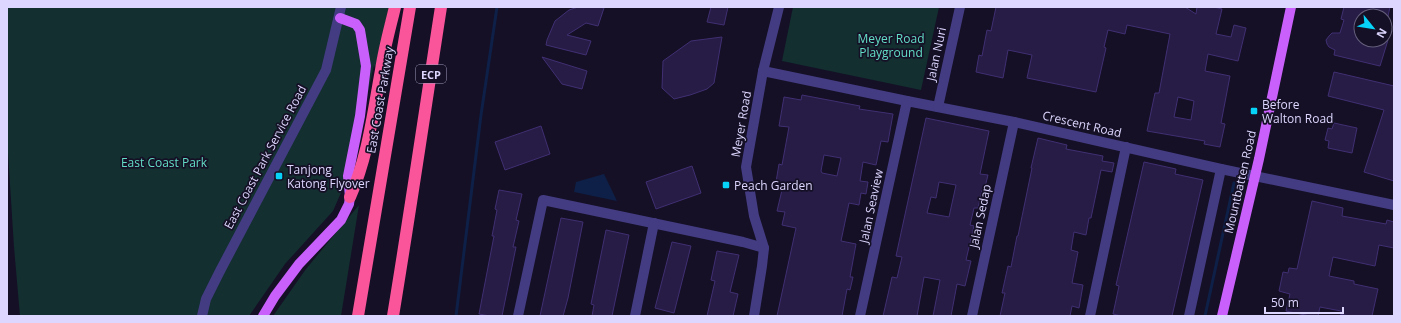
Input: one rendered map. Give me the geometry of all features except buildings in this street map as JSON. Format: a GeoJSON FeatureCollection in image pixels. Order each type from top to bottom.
{"type":"FeatureCollection","features":[{"type":"Feature","properties":{"kind":"highway"},"geometry":{"type":"LineString","coordinates":[[350,197],[359,178],[369,138],[381,68],[395,7]]}},
{"type":"Feature","properties":{"kind":"highway","name":"East Coast Parkway"},"geometry":{"type":"LineString","coordinates":[[358,316],[410,7]]}},
{"type":"Feature","properties":{"kind":"highway","name":"ECP"},"geometry":{"type":"LineString","coordinates":[[393,316],[442,7]]}},
{"type":"Feature","properties":{"kind":"main road","name":"Mountbatten Road"},"geometry":{"type":"LineString","coordinates":[[1222,316],[1255,176],[1290,7]]}},
{"type":"Feature","properties":{"kind":"main road"},"geometry":{"type":"LineString","coordinates":[[263,316],[275,296],[300,264],[340,220],[349,204],[350,197],[348,176],[360,116],[366,66],[360,30],[356,24],[340,18]]}},
{"type":"Feature","properties":{"kind":"street","name":"East Coast Park Service Road"},"geometry":{"type":"LineString","coordinates":[[202,316],[206,299],[220,271],[326,70],[342,7]]}},
{"type":"Feature","properties":{"kind":"street","name":"Meyer Road"},"geometry":{"type":"LineString","coordinates":[[754,316],[764,248],[754,216],[746,167],[764,72],[779,7]]}},
{"type":"Feature","properties":{"kind":"street","name":"Jalan Nuri"},"geometry":{"type":"LineString","coordinates":[[938,107],[960,7]]}},
{"type":"Feature","properties":{"kind":"street","name":"Crescent Road"},"geometry":{"type":"LineString","coordinates":[[764,72],[1014,122],[1221,169],[1394,205]]}},
{"type":"Feature","properties":{"kind":"street","name":"Jalan Seaview"},"geometry":{"type":"LineString","coordinates":[[860,316],[907,101]]}},
{"type":"Feature","properties":{"kind":"street","name":"Jalan Sedap"},"geometry":{"type":"LineString","coordinates":[[972,316],[1014,122]]}},
{"type":"Feature","properties":{"kind":"street"},"geometry":{"type":"LineString","coordinates":[[1090,316],[1126,147]]}},
{"type":"Feature","properties":{"kind":"street","name":"Mountbatten Road"},"geometry":{"type":"LineString","coordinates":[[1189,316],[1221,169]]}},
{"type":"Feature","properties":{"kind":"street"},"geometry":{"type":"LineString","coordinates":[[518,316],[543,200],[743,242],[764,248]]}},
{"type":"Feature","properties":{"kind":"street"},"geometry":{"type":"LineString","coordinates":[[635,316],[654,223]]}},
{"type":"Feature","properties":{"kind":"green space","name":"East Coast Park"},"geometry":{"type":"Polygon","coordinates":[[[7,7],[389,7],[375,68],[374,65],[351,170],[333,211],[285,264],[249,316],[20,316],[7,137],[7,7]]]}},
{"type":"Feature","properties":{"kind":"green space","name":"Meyer Road Playground"},"geometry":{"type":"Polygon","coordinates":[[[793,7],[939,7],[921,90],[782,61],[793,7]]]}},
{"type":"Feature","properties":{"kind":"green space"},"geometry":{"type":"Polygon","coordinates":[[[359,205],[341,316],[273,316],[306,269],[359,205]]]}},
{"type":"Feature","properties":{"kind":"water"},"geometry":{"type":"Polygon","coordinates":[[[604,174],[617,201],[574,192],[576,182],[604,174]]]}},
{"type":"Feature","properties":{"kind":"waterway"},"geometry":{"type":"LineString","coordinates":[[456,316],[481,115],[497,7]]}},
{"type":"Feature","properties":{"kind":"waterway"},"geometry":{"type":"LineString","coordinates":[[1205,316],[1234,183]]}},
{"type":"Feature","properties":{"kind":"place","name":"Before Walton Road"},"geometry":{"type":"Point","coordinates":[1254,111]}},
{"type":"Feature","properties":{"kind":"place","name":"Tanjong Katong Flyover"},"geometry":{"type":"Point","coordinates":[279,176]}},
{"type":"Feature","properties":{"kind":"place","name":"Peach Garden"},"geometry":{"type":"Point","coordinates":[726,185]}}]}
